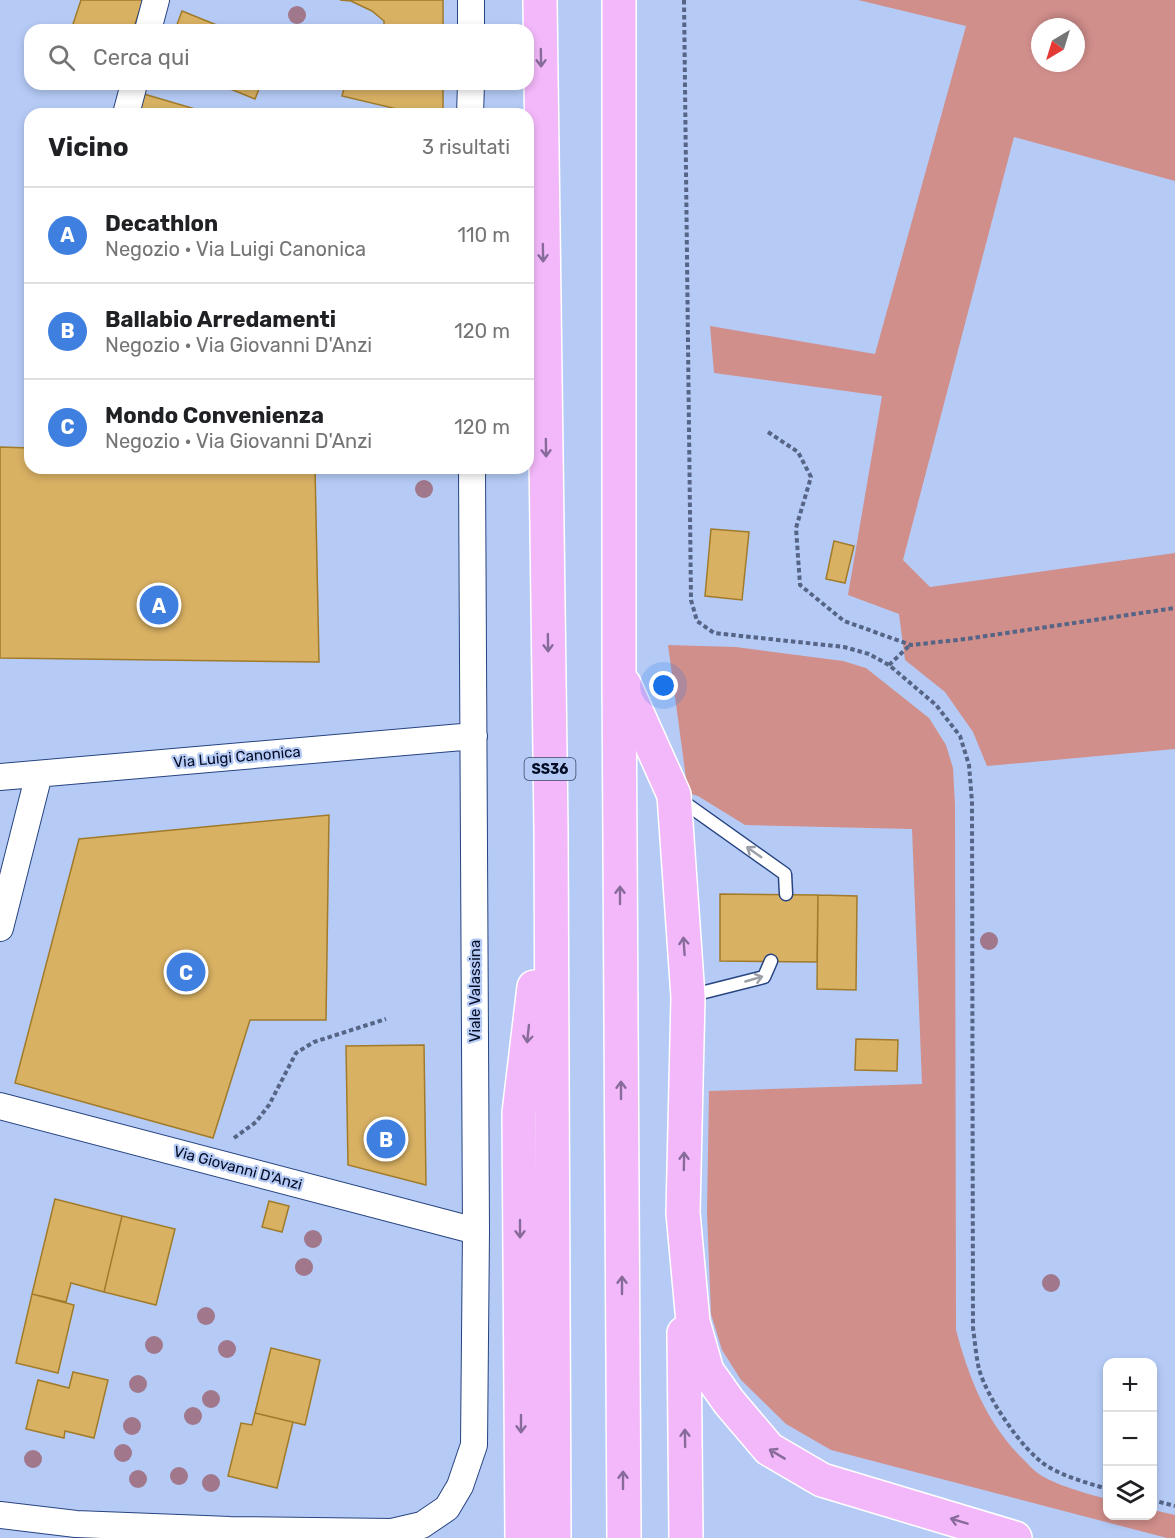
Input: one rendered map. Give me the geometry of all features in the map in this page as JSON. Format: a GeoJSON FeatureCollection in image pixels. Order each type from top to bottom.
{"type":"FeatureCollection","features":[{"type":"Feature","properties":{"kind":"highway","name":"SS36"},"geometry":{"type":"LineString","coordinates":[[540,0],[551,830],[554,1538]]}},
{"type":"Feature","properties":{"kind":"highway"},"geometry":{"type":"LineString","coordinates":[[619,0],[619,673],[624,1538]]}},
{"type":"Feature","properties":{"kind":"highway"},"geometry":{"type":"LineString","coordinates":[[619,673],[674,795],[688,997],[683,1213],[686,1538]]}},
{"type":"Feature","properties":{"kind":"highway"},"geometry":{"type":"LineString","coordinates":[[522,1538],[519,1113],[551,830]]}},
{"type":"Feature","properties":{"kind":"highway"},"geometry":{"type":"LineString","coordinates":[[683,1213],[693,1322],[707,1371],[729,1402],[769,1449],[822,1480],[1015,1538]]}},
{"type":"Feature","properties":{"kind":"street"},"geometry":{"type":"LineString","coordinates":[[150,24],[156,0]]}},
{"type":"Feature","properties":{"kind":"street"},"geometry":{"type":"LineString","coordinates":[[471,0],[471,24]]}},
{"type":"Feature","properties":{"kind":"street"},"geometry":{"type":"LineString","coordinates":[[128,108],[132,90]]}},
{"type":"Feature","properties":{"kind":"street"},"geometry":{"type":"LineString","coordinates":[[471,90],[471,108]]}},
{"type":"Feature","properties":{"kind":"street","name":"Viale Valassina"},"geometry":{"type":"LineString","coordinates":[[0,1515],[76,1524],[230,1530],[392,1532],[422,1525],[447,1508],[460,1486],[474,1445],[476,1231],[472,474]]}},
{"type":"Feature","properties":{"kind":"street","name":"Via Luigi Canonica"},"geometry":{"type":"LineString","coordinates":[[0,777],[474,736]]}},
{"type":"Feature","properties":{"kind":"street"},"geometry":{"type":"LineString","coordinates":[[0,928],[39,774]]}},
{"type":"Feature","properties":{"kind":"street","name":"Via Giovanni D'Anzi"},"geometry":{"type":"LineString","coordinates":[[0,1107],[476,1231]]}},
{"type":"Feature","properties":{"kind":"lane"},"geometry":{"type":"LineString","coordinates":[[674,795],[785,874],[786,894]]}},
{"type":"Feature","properties":{"kind":"lane"},"geometry":{"type":"LineString","coordinates":[[688,997],[764,977],[771,961]]}},
{"type":"Feature","properties":{"kind":"path"},"geometry":{"type":"LineString","coordinates":[[684,0],[691,600],[694,611],[697,621],[714,633],[844,647],[869,654],[889,665],[936,705],[960,736],[969,765],[972,802],[973,1328],[980,1370],[995,1405],[1020,1438],[1046,1465],[1083,1482],[1103,1488]]}},
{"type":"Feature","properties":{"kind":"path"},"geometry":{"type":"LineString","coordinates":[[768,432],[798,452],[810,477],[796,528],[800,585],[844,621],[910,645],[966,639],[1175,608]]}},
{"type":"Feature","properties":{"kind":"path"},"geometry":{"type":"LineString","coordinates":[[889,665],[910,645]]}},
{"type":"Feature","properties":{"kind":"path"},"geometry":{"type":"LineString","coordinates":[[206,1160],[216,1145],[239,1136],[256,1122],[269,1105],[296,1053],[314,1042],[386,1019]]}},
{"type":"Feature","properties":{"kind":"path"},"geometry":{"type":"LineString","coordinates":[[1157,1501],[1175,1506]]}},
{"type":"Feature","properties":{"kind":"shaded area"},"geometry":{"type":"Polygon","coordinates":[[[858,0],[1175,0],[1175,181],[1014,137],[903,560],[930,587],[1175,553],[1175,749],[987,766],[973,732],[945,692],[905,660],[899,614],[848,595],[882,396],[714,373],[710,326],[875,354],[966,26],[858,0]]]}},
{"type":"Feature","properties":{"kind":"shaded area"},"geometry":{"type":"Polygon","coordinates":[[[668,645],[736,647],[843,661],[866,668],[929,718],[946,745],[953,768],[955,805],[956,1330],[961,1348],[980,1398],[998,1430],[1035,1471],[1063,1485],[1103,1498],[1103,1520],[1157,1520],[1157,1511],[1175,1515],[1175,1538],[1167,1538],[831,1450],[786,1424],[741,1380],[722,1350],[711,1314],[707,1212],[709,1091],[922,1084],[912,829],[745,825],[698,796],[688,793],[668,645]]]}},
{"type":"Feature","properties":{"kind":"building"},"geometry":{"type":"Polygon","coordinates":[[[81,0],[143,0],[135,24],[73,24],[81,0]]]}},
{"type":"Feature","properties":{"kind":"building"},"geometry":{"type":"Polygon","coordinates":[[[340,0],[443,0],[443,24],[384,24],[384,21],[372,11],[351,1],[340,0]]]}},
{"type":"Feature","properties":{"kind":"building"},"geometry":{"type":"Polygon","coordinates":[[[182,11],[214,24],[177,24],[182,11]]]}},
{"type":"Feature","properties":{"kind":"building"},"geometry":{"type":"Polygon","coordinates":[[[233,90],[259,90],[255,99],[233,90]]]}},
{"type":"Feature","properties":{"kind":"building"},"geometry":{"type":"Polygon","coordinates":[[[344,90],[443,90],[443,108],[393,108],[342,96],[344,90]]]}},
{"type":"Feature","properties":{"kind":"building"},"geometry":{"type":"Polygon","coordinates":[[[144,94],[192,108],[140,108],[144,94]]]}},
{"type":"Feature","properties":{"kind":"building"},"geometry":{"type":"Polygon","coordinates":[[[0,447],[24,448],[24,474],[315,474],[319,662],[0,658],[0,447]]]}},
{"type":"Feature","properties":{"kind":"building"},"geometry":{"type":"Polygon","coordinates":[[[711,529],[749,532],[742,600],[705,596],[711,529]]]}},
{"type":"Feature","properties":{"kind":"building"},"geometry":{"type":"Polygon","coordinates":[[[834,541],[854,546],[845,583],[826,579],[834,541]]]}},
{"type":"Feature","properties":{"kind":"building"},"geometry":{"type":"Polygon","coordinates":[[[329,815],[326,1020],[250,1020],[213,1138],[15,1083],[79,839],[329,815]]]}},
{"type":"Feature","properties":{"kind":"building"},"geometry":{"type":"Polygon","coordinates":[[[720,894],[818,895],[817,962],[720,961],[720,894]]]}},
{"type":"Feature","properties":{"kind":"building"},"geometry":{"type":"Polygon","coordinates":[[[818,895],[857,896],[856,990],[817,989],[818,895]]]}},
{"type":"Feature","properties":{"kind":"building"},"geometry":{"type":"Polygon","coordinates":[[[856,1039],[898,1040],[897,1071],[855,1070],[856,1039]]]}},
{"type":"Feature","properties":{"kind":"building"},"geometry":{"type":"Polygon","coordinates":[[[424,1045],[426,1185],[348,1165],[346,1046],[424,1045]]]}},
{"type":"Feature","properties":{"kind":"building"},"geometry":{"type":"Polygon","coordinates":[[[55,1199],[122,1216],[104,1292],[71,1283],[66,1302],[32,1294],[55,1199]]]}},
{"type":"Feature","properties":{"kind":"building"},"geometry":{"type":"Polygon","coordinates":[[[269,1201],[289,1206],[282,1232],[262,1227],[269,1201]]]}},
{"type":"Feature","properties":{"kind":"building"},"geometry":{"type":"Polygon","coordinates":[[[122,1216],[175,1229],[156,1305],[104,1292],[122,1216]]]}},
{"type":"Feature","properties":{"kind":"building"},"geometry":{"type":"Polygon","coordinates":[[[32,1294],[74,1305],[58,1373],[16,1363],[32,1294]]]}},
{"type":"Feature","properties":{"kind":"building"},"geometry":{"type":"Polygon","coordinates":[[[271,1348],[320,1360],[305,1425],[255,1413],[271,1348]]]}},
{"type":"Feature","properties":{"kind":"building"},"geometry":{"type":"Polygon","coordinates":[[[73,1372],[108,1380],[94,1438],[65,1431],[64,1438],[26,1429],[38,1380],[69,1388],[73,1372]]]}},
{"type":"Feature","properties":{"kind":"building"},"geometry":{"type":"Polygon","coordinates":[[[255,1413],[293,1422],[277,1488],[228,1476],[241,1423],[252,1425],[255,1413]]]}},
{"type":"Feature","properties":{"kind":"place","name":"Decathlon"},"geometry":{"type":"Point","coordinates":[159,605]}},
{"type":"Feature","properties":{"kind":"place","name":"Mondo Convenienza"},"geometry":{"type":"Point","coordinates":[186,972]}},
{"type":"Feature","properties":{"kind":"place","name":"Ballabio Arredamenti"},"geometry":{"type":"Point","coordinates":[386,1139]}}]}
